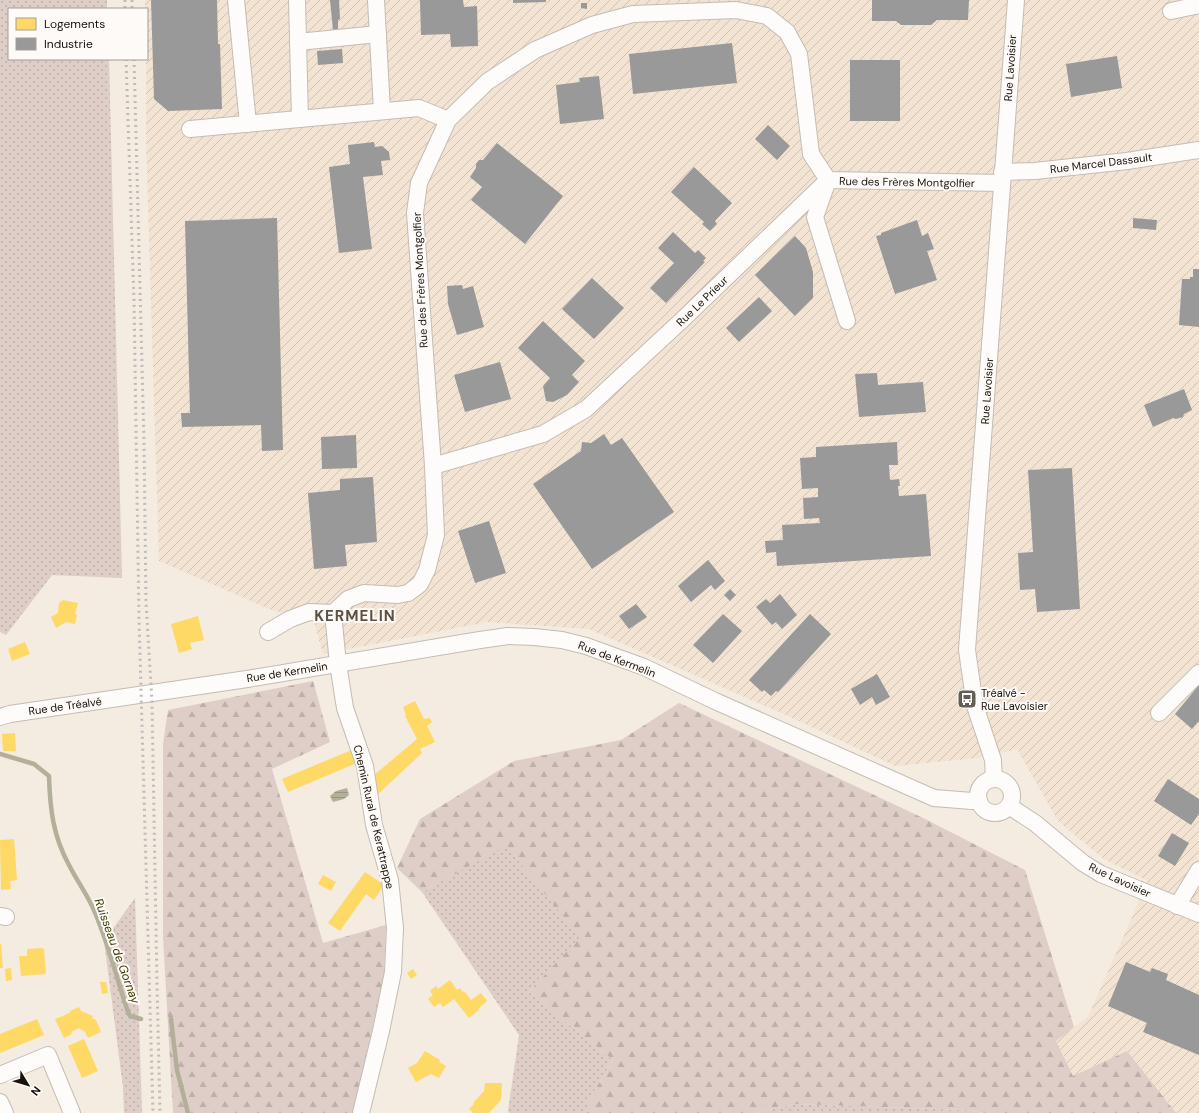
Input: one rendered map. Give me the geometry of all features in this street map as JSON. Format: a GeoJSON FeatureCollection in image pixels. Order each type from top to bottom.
{"type":"FeatureCollection","features":[{"type":"Feature","properties":{"kind":"street"},"geometry":{"type":"LineString","coordinates":[[236,0],[248,124]]}},
{"type":"Feature","properties":{"kind":"street"},"geometry":{"type":"LineString","coordinates":[[297,0],[300,119]]}},
{"type":"Feature","properties":{"kind":"street"},"geometry":{"type":"LineString","coordinates":[[376,0],[382,112]]}},
{"type":"Feature","properties":{"kind":"street","name":"Rue Lavoisier"},"geometry":{"type":"LineString","coordinates":[[994,779],[993,760],[975,706],[967,650],[1016,0]]}},
{"type":"Feature","properties":{"kind":"street"},"geometry":{"type":"LineString","coordinates":[[1171,11],[1199,4]]}},
{"type":"Feature","properties":{"kind":"street","name":"Rue des Frères Montgolfier"},"geometry":{"type":"LineString","coordinates":[[333,613],[348,599],[364,593],[398,595],[408,593],[420,584],[427,570],[436,535],[433,466],[415,213],[419,183],[448,120],[487,82],[534,50],[592,25],[633,14],[736,10],[767,16],[787,32],[799,54],[811,154],[828,180],[1002,177]]}},
{"type":"Feature","properties":{"kind":"street"},"geometry":{"type":"LineString","coordinates":[[298,42],[378,34]]}},
{"type":"Feature","properties":{"kind":"street"},"geometry":{"type":"LineString","coordinates":[[190,129],[419,108],[448,120]]}},
{"type":"Feature","properties":{"kind":"street","name":"Rue Marcel Dassault"},"geometry":{"type":"LineString","coordinates":[[1002,177],[1035,171],[1127,161],[1199,150]]}},
{"type":"Feature","properties":{"kind":"street"},"geometry":{"type":"LineString","coordinates":[[828,180],[815,217],[847,321]]}},
{"type":"Feature","properties":{"kind":"street","name":"Rue Le Prieur"},"geometry":{"type":"LineString","coordinates":[[433,466],[543,434],[586,409],[682,320],[828,180]]}},
{"type":"Feature","properties":{"kind":"street"},"geometry":{"type":"LineString","coordinates":[[268,632],[290,619],[309,612],[333,613]]}},
{"type":"Feature","properties":{"kind":"street","name":"Chemin Rural de Kerattrappe"},"geometry":{"type":"LineString","coordinates":[[333,613],[338,664],[345,708],[365,766],[374,825],[390,880],[395,928],[393,972],[381,1031],[361,1113]]}},
{"type":"Feature","properties":{"kind":"street","name":"Rue de Kermelin"},"geometry":{"type":"LineString","coordinates":[[129,696],[508,636],[562,640],[586,646],[644,667],[715,701],[934,798],[972,801],[979,800]]}},
{"type":"Feature","properties":{"kind":"street"},"geometry":{"type":"LineString","coordinates":[[1159,713],[1199,673]]}},
{"type":"Feature","properties":{"kind":"street","name":"Rue de Tréalvé"},"geometry":{"type":"LineString","coordinates":[[0,717],[10,714],[129,696]]}},
{"type":"Feature","properties":{"kind":"street"},"geometry":{"type":"LineString","coordinates":[[994,779],[1000,779],[1006,782],[1010,786],[1012,796],[1009,806],[999,812],[988,811],[983,807],[979,800],[980,790],[983,784],[988,780],[994,779]]}},
{"type":"Feature","properties":{"kind":"street","name":"Rue Lavoisier"},"geometry":{"type":"LineString","coordinates":[[1009,806],[1035,823],[1083,863],[1101,874],[1199,914]]}},
{"type":"Feature","properties":{"kind":"street"},"geometry":{"type":"LineString","coordinates":[[1177,906],[1199,870]]}},
{"type":"Feature","properties":{"kind":"street"},"geometry":{"type":"LineString","coordinates":[[0,1075],[48,1055],[72,1113]]}},
{"type":"Feature","properties":{"kind":"street"},"geometry":{"type":"LineString","coordinates":[[0,1102],[5,1113]]}},
{"type":"Feature","properties":{"kind":"shaded area"},"geometry":{"type":"Polygon","coordinates":[[[145,0],[1199,0],[1199,1113],[1176,1113],[1127,1051],[1073,1076],[1056,1040],[1088,1017],[1148,881],[1104,859],[1058,821],[1017,749],[978,758],[895,766],[786,715],[589,629],[487,622],[323,654],[314,622],[269,609],[159,561],[146,140],[146,60],[148,60],[148,8],[145,8],[145,0]]]}},
{"type":"Feature","properties":{"kind":"shaded area"},"geometry":{"type":"Polygon","coordinates":[[[347,788],[349,795],[344,799],[333,802],[330,796],[336,791],[347,788]]]}},
{"type":"Feature","properties":{"kind":"green space"},"geometry":{"type":"Polygon","coordinates":[[[0,0],[107,0],[107,8],[8,8],[8,60],[109,60],[122,578],[52,575],[6,635],[0,632],[0,0]]]}},
{"type":"Feature","properties":{"kind":"green space"},"geometry":{"type":"Polygon","coordinates":[[[313,681],[330,742],[272,769],[323,943],[386,925],[384,977],[353,1113],[173,1113],[163,937],[163,744],[168,710],[313,681]]]}},
{"type":"Feature","properties":{"kind":"green space"},"geometry":{"type":"Polygon","coordinates":[[[679,703],[923,818],[1025,870],[1074,1027],[1056,1041],[1073,1076],[1127,1051],[1176,1113],[985,1113],[965,1110],[795,1104],[756,1113],[587,1113],[591,1096],[613,1060],[529,992],[580,937],[506,846],[422,892],[397,868],[420,819],[514,761],[621,740],[679,703]]]}},
{"type":"Feature","properties":{"kind":"green space"},"geometry":{"type":"Polygon","coordinates":[[[506,845],[581,937],[529,992],[613,1060],[591,1096],[587,1113],[509,1113],[508,1111],[519,1035],[422,892],[506,845]]]}},
{"type":"Feature","properties":{"kind":"green space"},"geometry":{"type":"Polygon","coordinates":[[[135,898],[142,1113],[124,1113],[123,1087],[104,941],[135,898]]]}},
{"type":"Feature","properties":{"kind":"green space"},"geometry":{"type":"Polygon","coordinates":[[[795,1104],[965,1110],[985,1113],[756,1113],[795,1104]]]}},
{"type":"Feature","properties":{"kind":"building: Logements"},"geometry":{"type":"Polygon","coordinates":[[[63,600],[78,603],[75,614],[77,615],[75,624],[66,622],[56,628],[51,617],[58,613],[59,603],[63,600]]]}},
{"type":"Feature","properties":{"kind":"building: Logements"},"geometry":{"type":"Polygon","coordinates":[[[198,616],[204,640],[190,643],[192,649],[179,653],[171,624],[198,616]]]}},
{"type":"Feature","properties":{"kind":"building: Logements"},"geometry":{"type":"Polygon","coordinates":[[[25,642],[30,654],[12,661],[8,649],[25,642]]]}},
{"type":"Feature","properties":{"kind":"building: Logements"},"geometry":{"type":"Polygon","coordinates":[[[415,701],[424,719],[430,718],[432,722],[427,726],[435,742],[420,749],[422,753],[377,795],[373,776],[417,739],[405,716],[403,707],[415,701]]]}},
{"type":"Feature","properties":{"kind":"building: Logements"},"geometry":{"type":"Polygon","coordinates":[[[15,733],[16,751],[3,751],[2,734],[15,733]]]}},
{"type":"Feature","properties":{"kind":"building: Logements"},"geometry":{"type":"Polygon","coordinates":[[[354,749],[359,762],[288,792],[282,779],[354,749]]]}},
{"type":"Feature","properties":{"kind":"building: Logements"},"geometry":{"type":"Polygon","coordinates":[[[14,839],[17,880],[10,881],[11,889],[1,890],[0,840],[14,839]]]}},
{"type":"Feature","properties":{"kind":"building: Logements"},"geometry":{"type":"Polygon","coordinates":[[[365,872],[384,885],[374,900],[366,894],[340,931],[328,923],[365,872]]]}},
{"type":"Feature","properties":{"kind":"building: Logements"},"geometry":{"type":"Polygon","coordinates":[[[323,875],[336,882],[331,891],[318,884],[323,875]]]}},
{"type":"Feature","properties":{"kind":"building: Logements"},"geometry":{"type":"Polygon","coordinates":[[[1,944],[3,968],[0,968],[1,944]]]}},
{"type":"Feature","properties":{"kind":"building: Logements"},"geometry":{"type":"Polygon","coordinates":[[[28,949],[44,949],[46,974],[21,976],[19,956],[27,956],[28,949]]]}},
{"type":"Feature","properties":{"kind":"building: Logements"},"geometry":{"type":"Polygon","coordinates":[[[11,968],[12,980],[6,981],[5,969],[11,968]]]}},
{"type":"Feature","properties":{"kind":"building: Logements"},"geometry":{"type":"Polygon","coordinates":[[[413,969],[417,975],[411,979],[407,973],[413,969]]]}},
{"type":"Feature","properties":{"kind":"building: Logements"},"geometry":{"type":"Polygon","coordinates":[[[450,980],[457,990],[460,988],[471,1000],[481,993],[487,1001],[469,1018],[454,999],[443,1007],[440,1003],[434,1007],[428,999],[433,995],[430,991],[436,986],[438,989],[450,980]]]}},
{"type":"Feature","properties":{"kind":"building: Logements"},"geometry":{"type":"Polygon","coordinates":[[[100,982],[106,982],[108,993],[102,994],[100,982]]]}},
{"type":"Feature","properties":{"kind":"building: Logements"},"geometry":{"type":"Polygon","coordinates":[[[79,1007],[81,1011],[93,1016],[92,1018],[96,1020],[101,1032],[88,1038],[85,1032],[79,1028],[64,1038],[55,1019],[79,1007]]]}},
{"type":"Feature","properties":{"kind":"building: Logements"},"geometry":{"type":"Polygon","coordinates":[[[37,1019],[44,1035],[0,1053],[0,1034],[37,1019]]]}},
{"type":"Feature","properties":{"kind":"building: Logements"},"geometry":{"type":"Polygon","coordinates":[[[84,1039],[98,1071],[82,1078],[68,1046],[84,1039]]]}},
{"type":"Feature","properties":{"kind":"building: Logements"},"geometry":{"type":"Polygon","coordinates":[[[425,1051],[440,1060],[439,1062],[446,1066],[439,1078],[431,1074],[416,1082],[408,1068],[417,1063],[425,1051]]]}},
{"type":"Feature","properties":{"kind":"building: Logements"},"geometry":{"type":"Polygon","coordinates":[[[485,1083],[502,1083],[501,1100],[489,1113],[473,1113],[469,1109],[484,1091],[485,1083]]]}},
{"type":"Feature","properties":{"kind":"building: Industrie"},"geometry":{"type":"Polygon","coordinates":[[[151,0],[217,0],[222,109],[168,111],[154,99],[151,0]]]}},
{"type":"Feature","properties":{"kind":"building: Industrie"},"geometry":{"type":"Polygon","coordinates":[[[330,0],[339,0],[340,19],[338,20],[338,29],[333,30],[330,0]]]}},
{"type":"Feature","properties":{"kind":"building: Industrie"},"geometry":{"type":"Polygon","coordinates":[[[420,0],[463,0],[464,7],[477,6],[478,46],[451,47],[450,34],[421,35],[420,0]]]}},
{"type":"Feature","properties":{"kind":"building: Industrie"},"geometry":{"type":"Polygon","coordinates":[[[513,0],[546,0],[546,2],[513,3],[513,0]]]}},
{"type":"Feature","properties":{"kind":"building: Industrie"},"geometry":{"type":"Polygon","coordinates":[[[872,0],[969,0],[968,20],[937,20],[931,25],[901,25],[896,21],[872,21],[872,0]]]}},
{"type":"Feature","properties":{"kind":"building: Industrie"},"geometry":{"type":"Polygon","coordinates":[[[581,3],[587,3],[587,9],[581,8],[581,3]]]}},
{"type":"Feature","properties":{"kind":"building: Industrie"},"geometry":{"type":"Polygon","coordinates":[[[732,43],[737,83],[633,94],[629,54],[732,43]]]}},
{"type":"Feature","properties":{"kind":"building: Industrie"},"geometry":{"type":"Polygon","coordinates":[[[342,49],[343,63],[318,65],[317,51],[342,49]]]}},
{"type":"Feature","properties":{"kind":"building: Industrie"},"geometry":{"type":"Polygon","coordinates":[[[1117,56],[1122,88],[1071,97],[1066,64],[1117,56]]]}},
{"type":"Feature","properties":{"kind":"building: Industrie"},"geometry":{"type":"Polygon","coordinates":[[[850,60],[900,60],[900,121],[850,121],[850,60]]]}},
{"type":"Feature","properties":{"kind":"building: Industrie"},"geometry":{"type":"Polygon","coordinates":[[[599,76],[604,119],[560,124],[556,85],[580,82],[579,78],[599,76]]]}},
{"type":"Feature","properties":{"kind":"building: Industrie"},"geometry":{"type":"Polygon","coordinates":[[[768,125],[790,146],[777,160],[755,139],[768,125]]]}},
{"type":"Feature","properties":{"kind":"building: Industrie"},"geometry":{"type":"Polygon","coordinates":[[[374,142],[375,147],[382,146],[389,152],[390,160],[381,161],[383,175],[363,177],[372,249],[339,253],[329,167],[350,164],[348,145],[374,142]]]}},
{"type":"Feature","properties":{"kind":"building: Industrie"},"geometry":{"type":"Polygon","coordinates":[[[497,143],[563,196],[525,244],[471,200],[482,187],[470,177],[479,160],[483,160],[497,143]]]}},
{"type":"Feature","properties":{"kind":"building: Industrie"},"geometry":{"type":"Polygon","coordinates":[[[694,167],[732,203],[715,221],[717,224],[710,231],[702,224],[704,222],[671,192],[694,167]]]}},
{"type":"Feature","properties":{"kind":"building: Industrie"},"geometry":{"type":"Polygon","coordinates":[[[277,218],[283,450],[262,451],[261,425],[182,427],[181,413],[190,413],[185,221],[277,218]]]}},
{"type":"Feature","properties":{"kind":"building: Industrie"},"geometry":{"type":"Polygon","coordinates":[[[1133,218],[1157,220],[1156,230],[1133,228],[1133,218]]]}},
{"type":"Feature","properties":{"kind":"building: Industrie"},"geometry":{"type":"Polygon","coordinates":[[[917,220],[922,236],[928,233],[934,249],[927,251],[937,280],[895,294],[876,236],[917,220]]]}},
{"type":"Feature","properties":{"kind":"building: Industrie"},"geometry":{"type":"Polygon","coordinates":[[[673,232],[695,253],[698,250],[706,258],[703,261],[705,262],[666,303],[650,288],[674,263],[658,248],[673,232]]]}},
{"type":"Feature","properties":{"kind":"building: Industrie"},"geometry":{"type":"Polygon","coordinates":[[[795,236],[806,248],[813,272],[813,298],[795,316],[755,275],[795,236]]]}},
{"type":"Feature","properties":{"kind":"building: Industrie"},"geometry":{"type":"Polygon","coordinates":[[[1193,269],[1199,269],[1199,327],[1179,325],[1182,279],[1190,279],[1190,277],[1193,277],[1193,269]]]}},
{"type":"Feature","properties":{"kind":"building: Industrie"},"geometry":{"type":"Polygon","coordinates":[[[592,278],[624,308],[594,339],[562,309],[592,278]]]}},
{"type":"Feature","properties":{"kind":"building: Industrie"},"geometry":{"type":"Polygon","coordinates":[[[462,285],[463,289],[473,286],[484,327],[457,335],[448,304],[447,286],[462,285]]]}},
{"type":"Feature","properties":{"kind":"building: Industrie"},"geometry":{"type":"Polygon","coordinates":[[[759,297],[772,311],[739,342],[726,328],[759,297]]]}},
{"type":"Feature","properties":{"kind":"building: Industrie"},"geometry":{"type":"Polygon","coordinates":[[[543,321],[585,361],[572,375],[579,382],[567,395],[553,402],[546,401],[543,386],[550,378],[518,348],[543,321]]]}},
{"type":"Feature","properties":{"kind":"building: Industrie"},"geometry":{"type":"Polygon","coordinates":[[[500,362],[511,399],[465,412],[454,375],[500,362]]]}},
{"type":"Feature","properties":{"kind":"building: Industrie"},"geometry":{"type":"Polygon","coordinates":[[[877,373],[878,385],[923,382],[926,412],[859,417],[855,374],[877,373]]]}},
{"type":"Feature","properties":{"kind":"building: Industrie"},"geometry":{"type":"Polygon","coordinates":[[[1184,389],[1192,410],[1184,414],[1183,417],[1176,419],[1173,418],[1153,427],[1144,405],[1184,389]]]}},
{"type":"Feature","properties":{"kind":"building: Industrie"},"geometry":{"type":"Polygon","coordinates":[[[604,434],[611,445],[622,438],[674,512],[592,569],[533,484],[581,451],[582,442],[591,443],[604,434]]]}},
{"type":"Feature","properties":{"kind":"building: Industrie"},"geometry":{"type":"Polygon","coordinates":[[[356,435],[357,468],[322,469],[321,437],[356,435]]]}},
{"type":"Feature","properties":{"kind":"building: Industrie"},"geometry":{"type":"Polygon","coordinates":[[[897,442],[898,465],[889,465],[890,480],[899,479],[899,496],[926,494],[931,556],[777,566],[776,552],[766,553],[765,541],[783,540],[782,525],[820,523],[819,518],[804,519],[803,498],[818,497],[818,488],[802,489],[800,458],[816,457],[816,447],[897,442]]]}},
{"type":"Feature","properties":{"kind":"building: Industrie"},"geometry":{"type":"Polygon","coordinates":[[[1072,468],[1080,609],[1037,612],[1035,589],[1020,590],[1018,553],[1033,552],[1028,470],[1072,468]]]}},
{"type":"Feature","properties":{"kind":"building: Industrie"},"geometry":{"type":"Polygon","coordinates":[[[373,477],[377,542],[345,545],[347,566],[314,569],[308,493],[340,490],[340,479],[373,477]]]}},
{"type":"Feature","properties":{"kind":"building: Industrie"},"geometry":{"type":"Polygon","coordinates":[[[489,521],[506,573],[475,583],[458,531],[489,521]]]}},
{"type":"Feature","properties":{"kind":"building: Industrie"},"geometry":{"type":"Polygon","coordinates":[[[708,560],[725,581],[715,590],[711,585],[691,602],[678,586],[708,560]]]}},
{"type":"Feature","properties":{"kind":"building: Industrie"},"geometry":{"type":"Polygon","coordinates":[[[730,589],[736,595],[730,601],[724,595],[730,589]]]}},
{"type":"Feature","properties":{"kind":"building: Industrie"},"geometry":{"type":"Polygon","coordinates":[[[780,594],[797,615],[782,629],[776,622],[772,625],[756,607],[766,599],[770,603],[780,594]]]}},
{"type":"Feature","properties":{"kind":"building: Industrie"},"geometry":{"type":"Polygon","coordinates":[[[636,604],[647,617],[629,629],[619,616],[636,604]]]}},
{"type":"Feature","properties":{"kind":"building: Industrie"},"geometry":{"type":"Polygon","coordinates":[[[723,614],[742,631],[713,663],[693,645],[723,614]]]}},
{"type":"Feature","properties":{"kind":"building: Industrie"},"geometry":{"type":"Polygon","coordinates":[[[810,614],[831,634],[778,692],[776,691],[771,696],[764,690],[762,692],[749,680],[810,614]]]}},
{"type":"Feature","properties":{"kind":"building: Industrie"},"geometry":{"type":"Polygon","coordinates":[[[877,674],[890,697],[876,705],[872,697],[860,705],[851,689],[877,674]]]}},
{"type":"Feature","properties":{"kind":"building: Industrie"},"geometry":{"type":"Polygon","coordinates":[[[1199,685],[1199,721],[1192,729],[1175,714],[1199,685]]]}},
{"type":"Feature","properties":{"kind":"building: Industrie"},"geometry":{"type":"Polygon","coordinates":[[[1168,779],[1199,799],[1199,814],[1191,825],[1154,801],[1168,779]]]}},
{"type":"Feature","properties":{"kind":"building: Industrie"},"geometry":{"type":"Polygon","coordinates":[[[1172,833],[1189,843],[1175,866],[1158,856],[1172,833]]]}},
{"type":"Feature","properties":{"kind":"building: Industrie"},"geometry":{"type":"Polygon","coordinates":[[[1126,962],[1150,972],[1152,968],[1168,974],[1166,980],[1199,995],[1199,1055],[1143,1032],[1147,1023],[1108,1006],[1126,962]]]}},
{"type":"Feature","properties":{"kind":"waterway","name":"Ruisseau de Gornay"},"geometry":{"type":"LineString","coordinates":[[0,754],[34,764],[49,776],[53,822],[59,844],[90,902],[98,921],[108,946],[128,1012],[130,1016],[141,1019]]}},
{"type":"Feature","properties":{"kind":"waterway","name":"Ruisseau de Gornay"},"geometry":{"type":"LineString","coordinates":[[171,1019],[177,1070],[188,1113]]}},
{"type":"Feature","properties":{"kind":"railway"},"geometry":{"type":"LineString","coordinates":[[125,0],[125,8]]}},
{"type":"Feature","properties":{"kind":"railway"},"geometry":{"type":"LineString","coordinates":[[132,0],[132,8]]}},
{"type":"Feature","properties":{"kind":"railway"},"geometry":{"type":"LineString","coordinates":[[126,60],[134,301],[139,619],[153,1113]]}},
{"type":"Feature","properties":{"kind":"railway"},"geometry":{"type":"LineString","coordinates":[[134,60],[144,442],[146,602],[152,702],[160,1113]]}},
{"type":"Feature","properties":{"kind":"place","name":"Tréalvé - Rue Lavoisier"},"geometry":{"type":"Point","coordinates":[967,699]}},
{"type":"Feature","properties":{"kind":"district","name":"KERMELIN"},"geometry":{"type":"Point","coordinates":[355,616]}}]}
